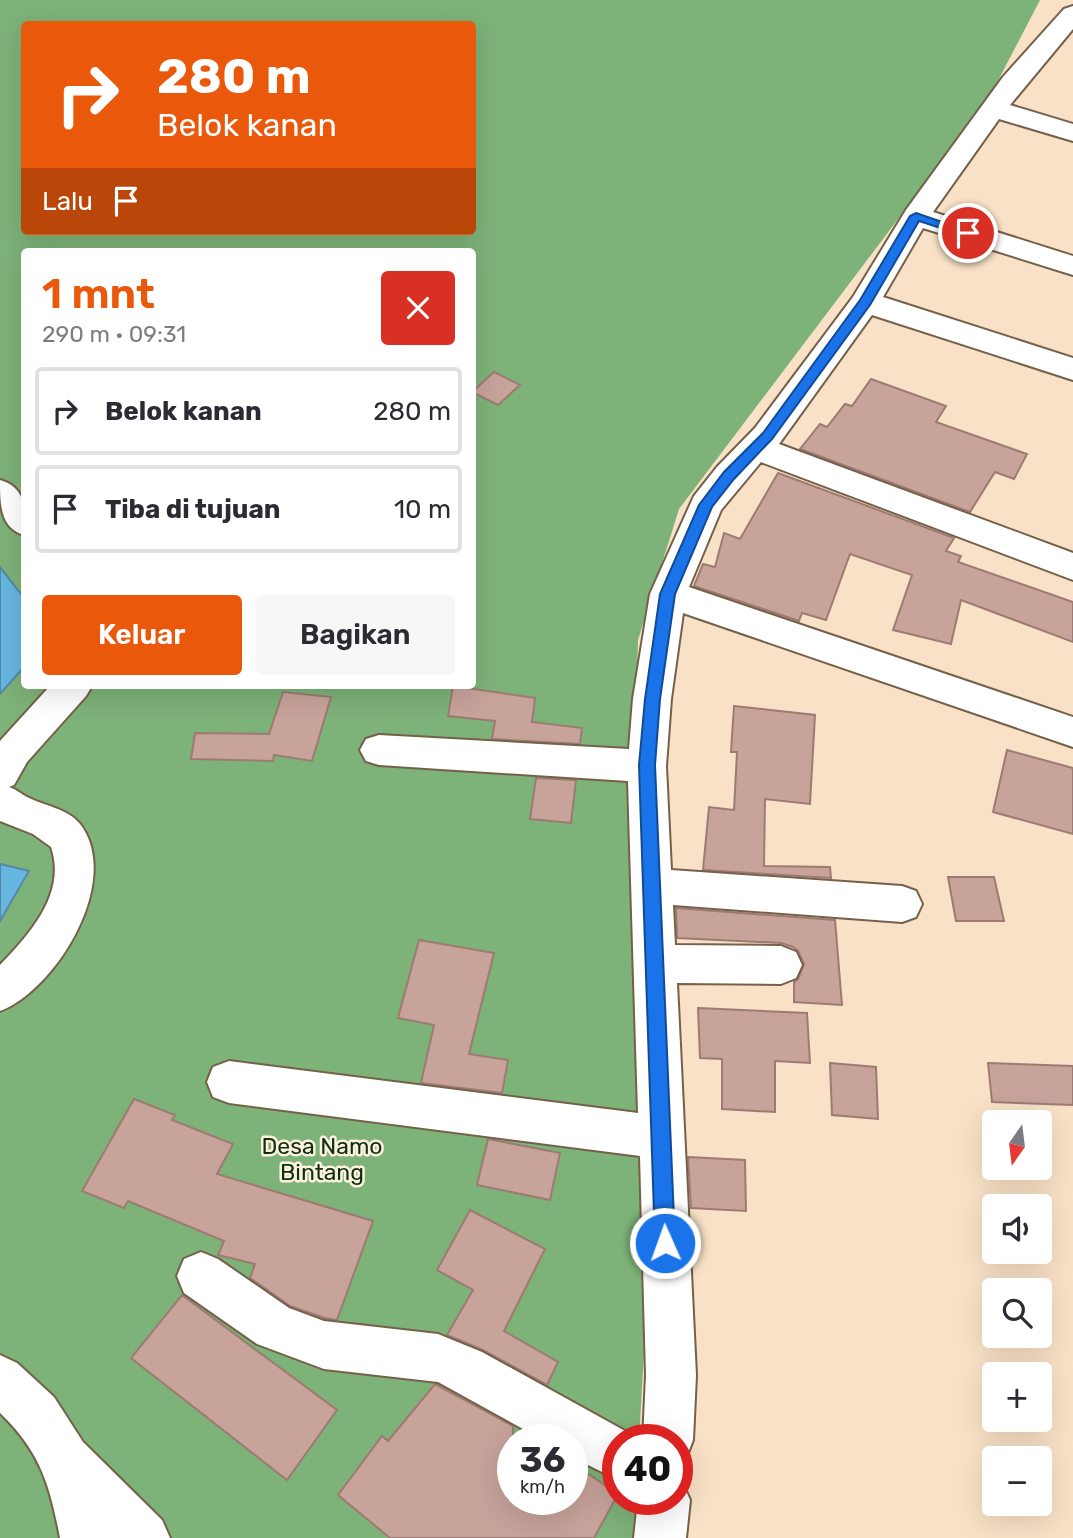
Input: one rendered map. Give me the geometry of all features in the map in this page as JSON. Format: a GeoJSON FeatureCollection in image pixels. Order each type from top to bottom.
{"type":"FeatureCollection","features":[{"type":"Feature","properties":{"kind":"street"},"geometry":{"type":"LineString","coordinates":[[669,1424],[671,1375],[647,765],[652,699],[668,594],[706,505],[729,475],[757,448],[865,302],[916,216],[1012,83],[1073,14]]}},
{"type":"Feature","properties":{"kind":"street"},"geometry":{"type":"LineString","coordinates":[[994,109],[1073,132]]}},
{"type":"Feature","properties":{"kind":"street"},"geometry":{"type":"LineString","coordinates":[[916,216],[1073,266]]}},
{"type":"Feature","properties":{"kind":"street"},"geometry":{"type":"LineString","coordinates":[[865,302],[1073,369]]}},
{"type":"Feature","properties":{"kind":"street"},"geometry":{"type":"LineString","coordinates":[[757,448],[1073,567]]}},
{"type":"Feature","properties":{"kind":"street"},"geometry":{"type":"LineString","coordinates":[[0,492],[21,519]]}},
{"type":"Feature","properties":{"kind":"street"},"geometry":{"type":"LineString","coordinates":[[668,594],[1073,732]]}},
{"type":"Feature","properties":{"kind":"street"},"geometry":{"type":"LineString","coordinates":[[0,774],[14,751],[70,689]]}},
{"type":"Feature","properties":{"kind":"street"},"geometry":{"type":"LineString","coordinates":[[379,750],[647,765]]}},
{"type":"Feature","properties":{"kind":"street"},"geometry":{"type":"LineString","coordinates":[[0,800],[11,808],[63,832],[73,848],[76,870],[70,899],[50,936],[23,972],[0,992]]}},
{"type":"Feature","properties":{"kind":"street"},"geometry":{"type":"LineString","coordinates":[[650,886],[902,904]]}},
{"type":"Feature","properties":{"kind":"street"},"geometry":{"type":"LineString","coordinates":[[654,964],[781,965]]}},
{"type":"Feature","properties":{"kind":"street"},"geometry":{"type":"LineString","coordinates":[[229,1082],[660,1137]]}},
{"type":"Feature","properties":{"kind":"street"},"geometry":{"type":"LineString","coordinates":[[201,1276],[274,1327],[324,1345],[438,1358],[465,1369],[602,1446]]}},
{"type":"Feature","properties":{"kind":"street"},"geometry":{"type":"LineString","coordinates":[[0,1380],[26,1401],[51,1431],[66,1459],[79,1500],[86,1538]]}},
{"type":"Feature","properties":{"kind":"street"},"geometry":{"type":"LineString","coordinates":[[66,1459],[144,1538]]}},
{"type":"Feature","properties":{"kind":"street"},"geometry":{"type":"LineString","coordinates":[[660,1538],[662,1515]]}},
{"type":"Feature","properties":{"kind":"green space","name":"Desa Namo Bintang"},"geometry":{"type":"Polygon","coordinates":[[[0,0],[1040,0],[988,100],[679,509],[638,640],[634,820],[647,1300],[640,1424],[602,1424],[602,1515],[635,1515],[633,1538],[0,1538],[0,0]]]}},
{"type":"Feature","properties":{"kind":"water"},"geometry":{"type":"Polygon","coordinates":[[[0,567],[21,594],[21,670],[0,694],[0,567]]]}},
{"type":"Feature","properties":{"kind":"water"},"geometry":{"type":"Polygon","coordinates":[[[0,864],[29,871],[0,921],[0,864]]]}},
{"type":"Feature","properties":{"kind":"building"},"geometry":{"type":"Polygon","coordinates":[[[494,372],[520,385],[498,405],[476,394],[476,388],[494,372]]]}},
{"type":"Feature","properties":{"kind":"building"},"geometry":{"type":"Polygon","coordinates":[[[871,379],[946,406],[936,422],[1027,454],[1014,479],[995,472],[970,512],[800,449],[820,424],[827,427],[845,404],[852,406],[871,379]]]}},
{"type":"Feature","properties":{"kind":"building"},"geometry":{"type":"Polygon","coordinates":[[[778,473],[954,538],[946,551],[961,556],[958,562],[1073,602],[1073,642],[961,600],[951,644],[893,630],[912,575],[850,554],[826,620],[802,613],[799,621],[694,586],[703,564],[715,567],[724,533],[740,539],[778,473]]]}},
{"type":"Feature","properties":{"kind":"building"},"geometry":{"type":"Polygon","coordinates":[[[452,689],[474,689],[535,698],[532,722],[582,728],[580,744],[492,739],[495,721],[448,716],[452,689]]]}},
{"type":"Feature","properties":{"kind":"building"},"geometry":{"type":"Polygon","coordinates":[[[283,692],[331,697],[312,761],[274,755],[273,761],[191,759],[195,733],[269,734],[283,692]]]}},
{"type":"Feature","properties":{"kind":"building"},"geometry":{"type":"Polygon","coordinates":[[[734,706],[815,715],[810,804],[765,799],[764,866],[830,867],[831,878],[703,870],[709,807],[734,810],[737,752],[731,752],[734,706]]]}},
{"type":"Feature","properties":{"kind":"building"},"geometry":{"type":"Polygon","coordinates":[[[1007,750],[1073,768],[1073,834],[993,812],[1007,750]]]}},
{"type":"Feature","properties":{"kind":"building"},"geometry":{"type":"Polygon","coordinates":[[[536,778],[576,780],[571,823],[530,819],[536,778]]]}},
{"type":"Feature","properties":{"kind":"building"},"geometry":{"type":"Polygon","coordinates":[[[948,877],[994,877],[1004,921],[956,921],[948,877]]]}},
{"type":"Feature","properties":{"kind":"building"},"geometry":{"type":"Polygon","coordinates":[[[676,908],[835,920],[842,1005],[794,1002],[794,982],[804,964],[793,947],[781,943],[677,938],[676,908]]]}},
{"type":"Feature","properties":{"kind":"building"},"geometry":{"type":"Polygon","coordinates":[[[419,940],[494,953],[469,1054],[508,1060],[502,1093],[421,1083],[434,1025],[398,1018],[419,940]]]}},
{"type":"Feature","properties":{"kind":"building"},"geometry":{"type":"Polygon","coordinates":[[[698,1008],[807,1013],[810,1063],[775,1061],[775,1112],[722,1109],[722,1059],[700,1058],[698,1008]]]}},
{"type":"Feature","properties":{"kind":"building"},"geometry":{"type":"Polygon","coordinates":[[[830,1063],[876,1067],[878,1119],[832,1115],[830,1063]]]}},
{"type":"Feature","properties":{"kind":"building"},"geometry":{"type":"Polygon","coordinates":[[[988,1063],[1073,1066],[1073,1105],[992,1102],[988,1063]]]}},
{"type":"Feature","properties":{"kind":"building"},"geometry":{"type":"Polygon","coordinates":[[[134,1099],[175,1115],[172,1120],[233,1144],[217,1174],[373,1221],[337,1320],[290,1306],[250,1278],[255,1264],[218,1255],[224,1241],[128,1201],[124,1208],[82,1191],[134,1099]]]}},
{"type":"Feature","properties":{"kind":"building"},"geometry":{"type":"Polygon","coordinates":[[[488,1139],[560,1153],[550,1200],[477,1185],[488,1139]]]}},
{"type":"Feature","properties":{"kind":"building"},"geometry":{"type":"Polygon","coordinates":[[[688,1157],[745,1160],[746,1211],[691,1208],[688,1157]]]}},
{"type":"Feature","properties":{"kind":"building"},"geometry":{"type":"Polygon","coordinates":[[[470,1210],[545,1249],[504,1331],[558,1362],[547,1385],[483,1350],[447,1335],[473,1290],[437,1270],[470,1210]]]}},
{"type":"Feature","properties":{"kind":"building"},"geometry":{"type":"Polygon","coordinates":[[[182,1295],[337,1410],[287,1480],[131,1358],[182,1295]]]}},
{"type":"Feature","properties":{"kind":"building"},"geometry":{"type":"Polygon","coordinates":[[[435,1384],[509,1424],[497,1424],[497,1515],[588,1515],[588,1474],[602,1483],[602,1515],[607,1515],[594,1538],[390,1538],[338,1495],[382,1436],[388,1441],[435,1384]]]}},
{"type":"Feature","properties":{"kind":"route"},"geometry":{"type":"LineString","coordinates":[[665,1243],[647,765],[652,699],[668,594],[706,505],[729,475],[767,436],[865,302],[916,216],[968,233]]}}]}
